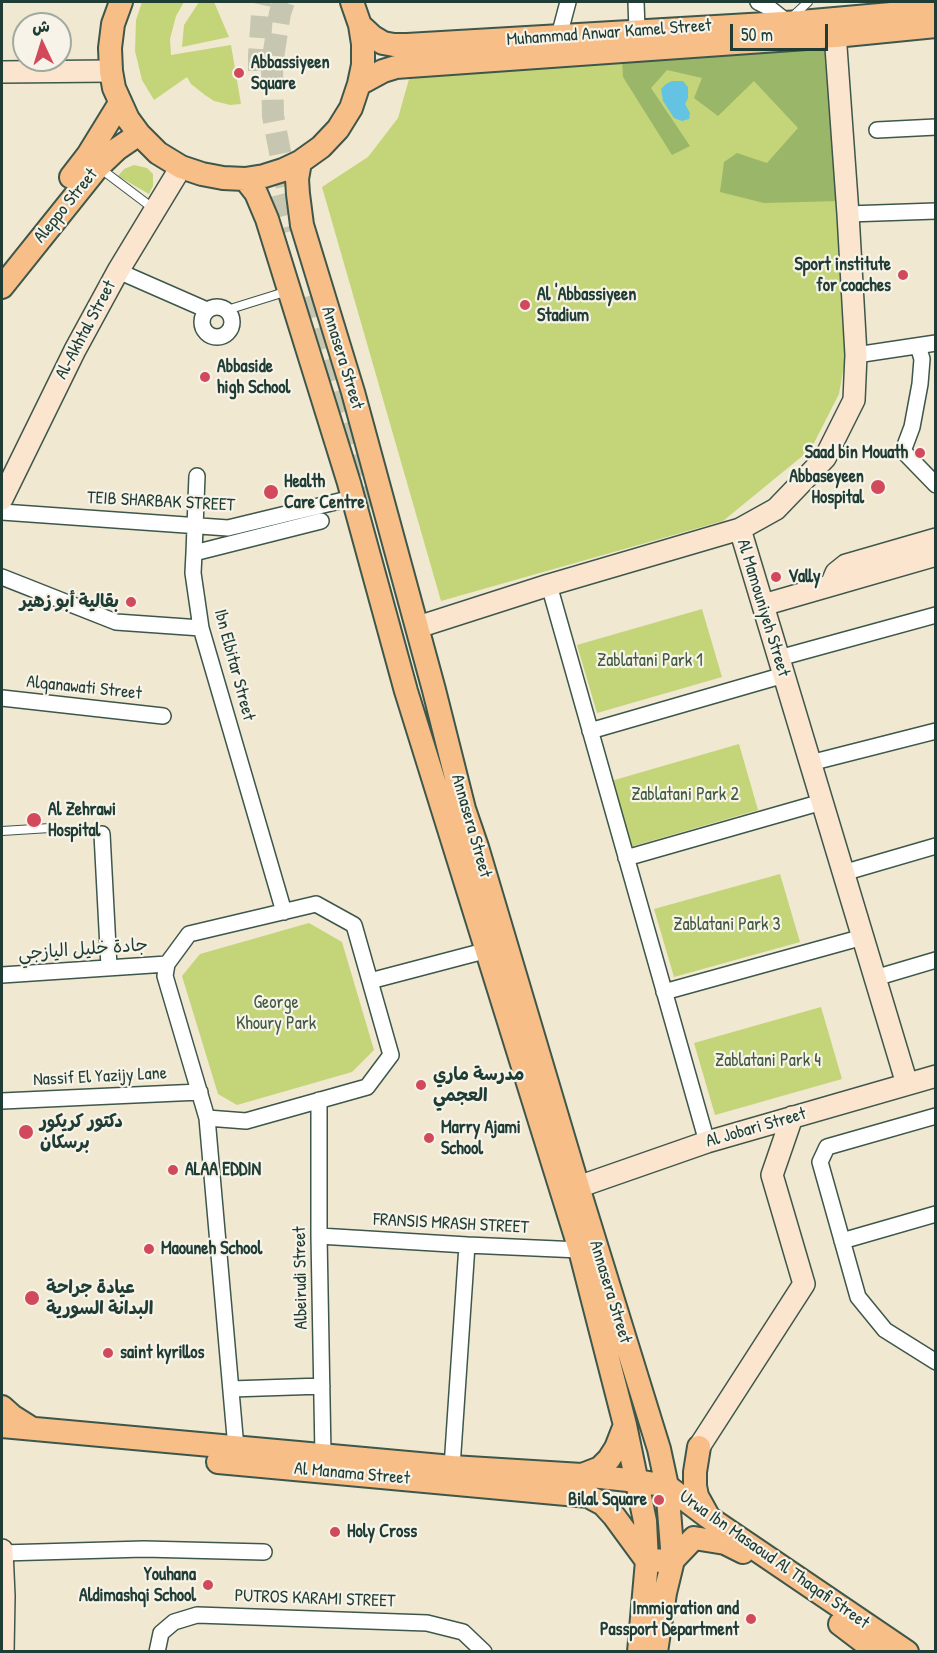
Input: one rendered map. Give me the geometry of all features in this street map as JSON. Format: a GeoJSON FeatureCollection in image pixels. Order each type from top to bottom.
{"type":"FeatureCollection","features":[{"type":"Feature","properties":{"kind":"main road"},"geometry":{"type":"LineString","coordinates":[[121,2],[111,36],[111,71],[114,88],[128,119],[158,153],[181,167],[223,178],[245,179],[264,176],[300,162],[321,147],[338,129],[351,108],[359,84],[363,55],[360,25],[352,2]]}},
{"type":"Feature","properties":{"kind":"main road","name":"Muhammad Anwar Kamel Street"},"geometry":{"type":"LineString","coordinates":[[360,25],[383,43],[394,45],[787,22],[835,28],[897,7],[936,10]]}},
{"type":"Feature","properties":{"kind":"main road","name":"Muhammad Anwar Kamel Street"},"geometry":{"type":"LineString","coordinates":[[359,84],[396,67],[835,28],[936,26]]}},
{"type":"Feature","properties":{"kind":"main road","name":"Aleppo Street"},"geometry":{"type":"LineString","coordinates":[[2,262],[88,155],[120,103]]}},
{"type":"Feature","properties":{"kind":"main road","name":"Aleppo Street"},"geometry":{"type":"LineString","coordinates":[[2,287],[98,167],[117,149],[139,134]]}},
{"type":"Feature","properties":{"kind":"main road","name":"Annasera Street"},"geometry":{"type":"LineString","coordinates":[[300,162],[297,179],[302,225],[356,403],[464,810],[659,1449],[667,1486],[673,1560]]}},
{"type":"Feature","properties":{"kind":"main road","name":"Annasera Street"},"geometry":{"type":"LineString","coordinates":[[245,179],[256,193],[267,219],[357,497],[406,691],[580,1250],[626,1425],[645,1521],[647,1562],[639,1652]]}},
{"type":"Feature","properties":{"kind":"main road"},"geometry":{"type":"LineString","coordinates":[[284,233],[357,497],[389,585],[437,741],[464,810]]}},
{"type":"Feature","properties":{"kind":"main road"},"geometry":{"type":"LineString","coordinates":[[2,1407],[26,1426],[38,1431]]}},
{"type":"Feature","properties":{"kind":"main road"},"geometry":{"type":"LineString","coordinates":[[626,1425],[609,1459],[588,1483],[615,1516],[647,1562],[673,1560],[665,1593],[656,1652]]}},
{"type":"Feature","properties":{"kind":"main road","name":"Al Manama Street"},"geometry":{"type":"LineString","coordinates":[[2,1426],[452,1467],[588,1483]]}},
{"type":"Feature","properties":{"kind":"main road","name":"Al Manama Street"},"geometry":{"type":"LineString","coordinates":[[2,1442],[588,1483],[637,1481]]}},
{"type":"Feature","properties":{"kind":"main road"},"geometry":{"type":"LineString","coordinates":[[667,1486],[699,1447]]}},
{"type":"Feature","properties":{"kind":"main road"},"geometry":{"type":"LineString","coordinates":[[699,1447],[695,1486],[697,1496],[708,1517]]}},
{"type":"Feature","properties":{"kind":"main road","name":"Urwa Ibn Masaoud Al Thaqafi Street"},"geometry":{"type":"LineString","coordinates":[[637,1481],[667,1486],[708,1517],[907,1652]]}},
{"type":"Feature","properties":{"kind":"main road","name":"Urwa Ibn Masaoud Al Thaqafi Street"},"geometry":{"type":"LineString","coordinates":[[673,1560],[694,1538],[725,1543],[741,1550],[877,1652]]}},
{"type":"Feature","properties":{"kind":"street"},"geometry":{"type":"LineString","coordinates":[[559,36],[568,2]]}},
{"type":"Feature","properties":{"kind":"street"},"geometry":{"type":"LineString","coordinates":[[636,2],[637,30]]}},
{"type":"Feature","properties":{"kind":"street"},"geometry":{"type":"LineString","coordinates":[[758,2],[787,22]]}},
{"type":"Feature","properties":{"kind":"street","name":"Al Mamouniyeh Street"},"geometry":{"type":"LineString","coordinates":[[835,28],[856,355],[854,400],[825,458],[776,509],[740,529],[907,1084]]}},
{"type":"Feature","properties":{"kind":"street"},"geometry":{"type":"LineString","coordinates":[[2,72],[111,71]]}},
{"type":"Feature","properties":{"kind":"street"},"geometry":{"type":"LineString","coordinates":[[877,130],[936,127]]}},
{"type":"Feature","properties":{"kind":"street","name":"Al-Akhtal Street"},"geometry":{"type":"LineString","coordinates":[[2,499],[75,350],[117,271],[181,167]]}},
{"type":"Feature","properties":{"kind":"street"},"geometry":{"type":"LineString","coordinates":[[848,214],[936,211]]}},
{"type":"Feature","properties":{"kind":"street"},"geometry":{"type":"LineString","coordinates":[[117,271],[207,310]]}},
{"type":"Feature","properties":{"kind":"street"},"geometry":{"type":"LineString","coordinates":[[212,308],[227,310],[232,319],[231,329],[223,336],[210,335],[203,327],[204,314],[212,308]]}},
{"type":"Feature","properties":{"kind":"street"},"geometry":{"type":"LineString","coordinates":[[856,355],[936,343]]}},
{"type":"Feature","properties":{"kind":"street"},"geometry":{"type":"LineString","coordinates":[[918,346],[922,358],[920,384],[912,427],[903,451],[936,485]]}},
{"type":"Feature","properties":{"kind":"street","name":"Ibn Elbitar Street"},"geometry":{"type":"LineString","coordinates":[[197,476],[193,573],[201,628],[284,912]]}},
{"type":"Feature","properties":{"kind":"street","name":"TEIB SHARBAK STREET"},"geometry":{"type":"LineString","coordinates":[[2,512],[228,528],[357,497]]}},
{"type":"Feature","properties":{"kind":"street"},"geometry":{"type":"LineString","coordinates":[[194,553],[321,521]]}},
{"type":"Feature","properties":{"kind":"street"},"geometry":{"type":"LineString","coordinates":[[418,627],[549,585],[740,529]]}},
{"type":"Feature","properties":{"kind":"street"},"geometry":{"type":"LineString","coordinates":[[831,585],[836,573],[846,565],[936,539]]}},
{"type":"Feature","properties":{"kind":"street"},"geometry":{"type":"LineString","coordinates":[[763,606],[936,555]]}},
{"type":"Feature","properties":{"kind":"street"},"geometry":{"type":"LineString","coordinates":[[2,577],[116,622],[201,628]]}},
{"type":"Feature","properties":{"kind":"street"},"geometry":{"type":"LineString","coordinates":[[549,585],[707,1142]]}},
{"type":"Feature","properties":{"kind":"street"},"geometry":{"type":"LineString","coordinates":[[590,731],[936,615]]}},
{"type":"Feature","properties":{"kind":"street","name":"Alqanawati Street"},"geometry":{"type":"LineString","coordinates":[[2,698],[163,716]]}},
{"type":"Feature","properties":{"kind":"street"},"geometry":{"type":"LineString","coordinates":[[810,763],[936,731]]}},
{"type":"Feature","properties":{"kind":"street"},"geometry":{"type":"LineString","coordinates":[[626,858],[822,802]]}},
{"type":"Feature","properties":{"kind":"street"},"geometry":{"type":"LineString","coordinates":[[102,834],[109,967]]}},
{"type":"Feature","properties":{"kind":"street"},"geometry":{"type":"LineString","coordinates":[[843,873],[936,846]]}},
{"type":"Feature","properties":{"kind":"street"},"geometry":{"type":"LineString","coordinates":[[207,1118],[246,1121],[367,1087],[391,1055],[354,925],[316,904],[189,934],[167,963],[165,976],[207,1118],[236,1448]]}},
{"type":"Feature","properties":{"kind":"street"},"geometry":{"type":"LineString","coordinates":[[664,992],[863,937]]}},
{"type":"Feature","properties":{"kind":"street"},"geometry":{"type":"LineString","coordinates":[[370,981],[488,950]]}},
{"type":"Feature","properties":{"kind":"street"},"geometry":{"type":"LineString","coordinates":[[875,978],[936,960]]}},
{"type":"Feature","properties":{"kind":"street","name":"جادة خليل اليازجي"},"geometry":{"type":"LineString","coordinates":[[2,975],[167,963]]}},
{"type":"Feature","properties":{"kind":"street","name":"Al Jobari Street"},"geometry":{"type":"LineString","coordinates":[[578,1187],[707,1142],[936,1076]]}},
{"type":"Feature","properties":{"kind":"street","name":"Nassif El Yazijy Lane"},"geometry":{"type":"LineString","coordinates":[[2,1101],[200,1092]]}},
{"type":"Feature","properties":{"kind":"street","name":"Albeirudi Street"},"geometry":{"type":"LineString","coordinates":[[319,1100],[323,1455]]}},
{"type":"Feature","properties":{"kind":"street"},"geometry":{"type":"LineString","coordinates":[[936,1116],[827,1147],[820,1162],[858,1298],[885,1329],[936,1362]]}},
{"type":"Feature","properties":{"kind":"street"},"geometry":{"type":"LineString","coordinates":[[699,1447],[804,1284],[772,1175],[792,1117]]}},
{"type":"Feature","properties":{"kind":"street"},"geometry":{"type":"LineString","coordinates":[[842,1241],[936,1214]]}},
{"type":"Feature","properties":{"kind":"street","name":"FRANSIS MRASH STREET"},"geometry":{"type":"LineString","coordinates":[[319,1236],[580,1250]]}},
{"type":"Feature","properties":{"kind":"street"},"geometry":{"type":"LineString","coordinates":[[452,1467],[468,1245]]}},
{"type":"Feature","properties":{"kind":"street"},"geometry":{"type":"LineString","coordinates":[[231,1389],[322,1386]]}},
{"type":"Feature","properties":{"kind":"street"},"geometry":{"type":"LineString","coordinates":[[3,1652],[2,1552],[144,1549],[264,1552]]}},
{"type":"Feature","properties":{"kind":"street","name":"PUTROS KARAMI STREET"},"geometry":{"type":"LineString","coordinates":[[157,1652],[161,1633],[174,1622],[197,1615],[427,1623],[463,1632],[484,1652]]}},
{"type":"Feature","properties":{"kind":"lane"},"geometry":{"type":"LineString","coordinates":[[787,22],[808,2]]}},
{"type":"Feature","properties":{"kind":"lane"},"geometry":{"type":"LineString","coordinates":[[98,167],[155,210]]}},
{"type":"Feature","properties":{"kind":"lane"},"geometry":{"type":"LineString","coordinates":[[227,310],[289,291]]}},
{"type":"Feature","properties":{"kind":"lane"},"geometry":{"type":"LineString","coordinates":[[2,831],[51,828]]}},
{"type":"Feature","properties":{"kind":"green space"},"geometry":{"type":"Polygon","coordinates":[[[142,2],[184,2],[176,16],[170,39],[171,55],[231,45],[241,104],[230,105],[214,101],[191,84],[187,77],[154,100],[142,80],[135,51],[136,20],[142,2]]]}},
{"type":"Feature","properties":{"kind":"green space"},"geometry":{"type":"Polygon","coordinates":[[[199,2],[214,2],[229,37],[182,47],[184,25],[199,2]]]}},
{"type":"Feature","properties":{"kind":"green space"},"geometry":{"type":"Polygon","coordinates":[[[831,43],[848,344],[839,394],[811,449],[723,521],[441,601],[322,187],[368,157],[398,118],[411,72],[831,43]]]}},
{"type":"Feature","properties":{"kind":"green space"},"geometry":{"type":"Polygon","coordinates":[[[831,43],[840,201],[764,203],[720,192],[724,162],[737,153],[767,163],[798,128],[754,81],[718,116],[694,98],[702,78],[667,70],[651,88],[690,146],[672,155],[623,77],[622,58],[831,43]]]}},
{"type":"Feature","properties":{"kind":"green space"},"geometry":{"type":"Polygon","coordinates":[[[134,165],[147,168],[153,174],[153,186],[149,194],[118,176],[124,169],[134,165]]]}},
{"type":"Feature","properties":{"kind":"green space","name":"Zablatani Park 1"},"geometry":{"type":"Polygon","coordinates":[[[702,609],[722,677],[597,713],[577,645],[702,609]]]}},
{"type":"Feature","properties":{"kind":"green space","name":"Zablatani Park 2"},"geometry":{"type":"Polygon","coordinates":[[[739,744],[758,810],[630,847],[611,781],[739,744]]]}},
{"type":"Feature","properties":{"kind":"green space","name":"Zablatani Park 3"},"geometry":{"type":"Polygon","coordinates":[[[780,874],[800,942],[674,977],[654,909],[780,874]]]}},
{"type":"Feature","properties":{"kind":"green space","name":"George Khoury Park"},"geometry":{"type":"Polygon","coordinates":[[[309,923],[342,942],[374,1050],[352,1072],[237,1105],[218,1094],[182,976],[200,954],[309,923]]]}},
{"type":"Feature","properties":{"kind":"green space","name":"Zablatani Park 4"},"geometry":{"type":"Polygon","coordinates":[[[821,1007],[842,1079],[715,1115],[694,1043],[821,1007]]]}},
{"type":"Feature","properties":{"kind":"water"},"geometry":{"type":"Polygon","coordinates":[[[672,81],[683,81],[688,87],[688,98],[685,104],[690,113],[689,119],[682,121],[674,118],[663,101],[661,89],[672,81]]]}},
{"type":"Feature","properties":{"kind":"tunnel"},"geometry":{"type":"LineString","coordinates":[[259,71],[262,15],[265,2]]}},
{"type":"Feature","properties":{"kind":"tunnel"},"geometry":{"type":"LineString","coordinates":[[284,2],[280,13],[272,64],[273,116],[292,214]]}},
{"type":"Feature","properties":{"kind":"tunnel"},"geometry":{"type":"LineString","coordinates":[[274,196],[284,233]]}},
{"type":"Feature","properties":{"kind":"tunnel"},"geometry":{"type":"LineString","coordinates":[[313,295],[368,509]]}},
{"type":"Feature","properties":{"kind":"place","name":"Abbassiyeen Square"},"geometry":{"type":"Point","coordinates":[239,73]}},
{"type":"Feature","properties":{"kind":"place","name":"Sport institute for coaches"},"geometry":{"type":"Point","coordinates":[903,275]}},
{"type":"Feature","properties":{"kind":"place","name":"Al 'Abbassiyeen Stadium"},"geometry":{"type":"Point","coordinates":[525,305]}},
{"type":"Feature","properties":{"kind":"place","name":"Abbaside high School"},"geometry":{"type":"Point","coordinates":[205,377]}},
{"type":"Feature","properties":{"kind":"place","name":"Saad bin Mouath"},"geometry":{"type":"Point","coordinates":[920,453]}},
{"type":"Feature","properties":{"kind":"place","name":"Abbaseyeen Hospital"},"geometry":{"type":"Point","coordinates":[878,487]}},
{"type":"Feature","properties":{"kind":"place","name":"Health Care Centre"},"geometry":{"type":"Point","coordinates":[271,492]}},
{"type":"Feature","properties":{"kind":"place","name":"Vally"},"geometry":{"type":"Point","coordinates":[776,577]}},
{"type":"Feature","properties":{"kind":"place","name":"بقالية أبو زهير"},"geometry":{"type":"Point","coordinates":[131,602]}},
{"type":"Feature","properties":{"kind":"place","name":"Al Zehrawi Hospital"},"geometry":{"type":"Point","coordinates":[34,820]}},
{"type":"Feature","properties":{"kind":"place","name":"مدرسة ماري العجمي"},"geometry":{"type":"Point","coordinates":[421,1085]}},
{"type":"Feature","properties":{"kind":"place","name":"دكتور كريكور برسكان"},"geometry":{"type":"Point","coordinates":[26,1132]}},
{"type":"Feature","properties":{"kind":"place","name":"Marry Ajami School"},"geometry":{"type":"Point","coordinates":[429,1138]}},
{"type":"Feature","properties":{"kind":"place","name":"ALAA EDDIN"},"geometry":{"type":"Point","coordinates":[173,1170]}},
{"type":"Feature","properties":{"kind":"place","name":"Maouneh School"},"geometry":{"type":"Point","coordinates":[149,1249]}},
{"type":"Feature","properties":{"kind":"place","name":"عيادة جراحة البدانة السورية"},"geometry":{"type":"Point","coordinates":[32,1298]}},
{"type":"Feature","properties":{"kind":"place","name":"saint kyrillos"},"geometry":{"type":"Point","coordinates":[108,1353]}},
{"type":"Feature","properties":{"kind":"place","name":"Bilal Square"},"geometry":{"type":"Point","coordinates":[659,1500]}},
{"type":"Feature","properties":{"kind":"place","name":"Holy Cross"},"geometry":{"type":"Point","coordinates":[335,1532]}},
{"type":"Feature","properties":{"kind":"place","name":"Youhana Aldimashqi School"},"geometry":{"type":"Point","coordinates":[208,1585]}},
{"type":"Feature","properties":{"kind":"place","name":"Immigration and Passport Department"},"geometry":{"type":"Point","coordinates":[751,1619]}}]}
